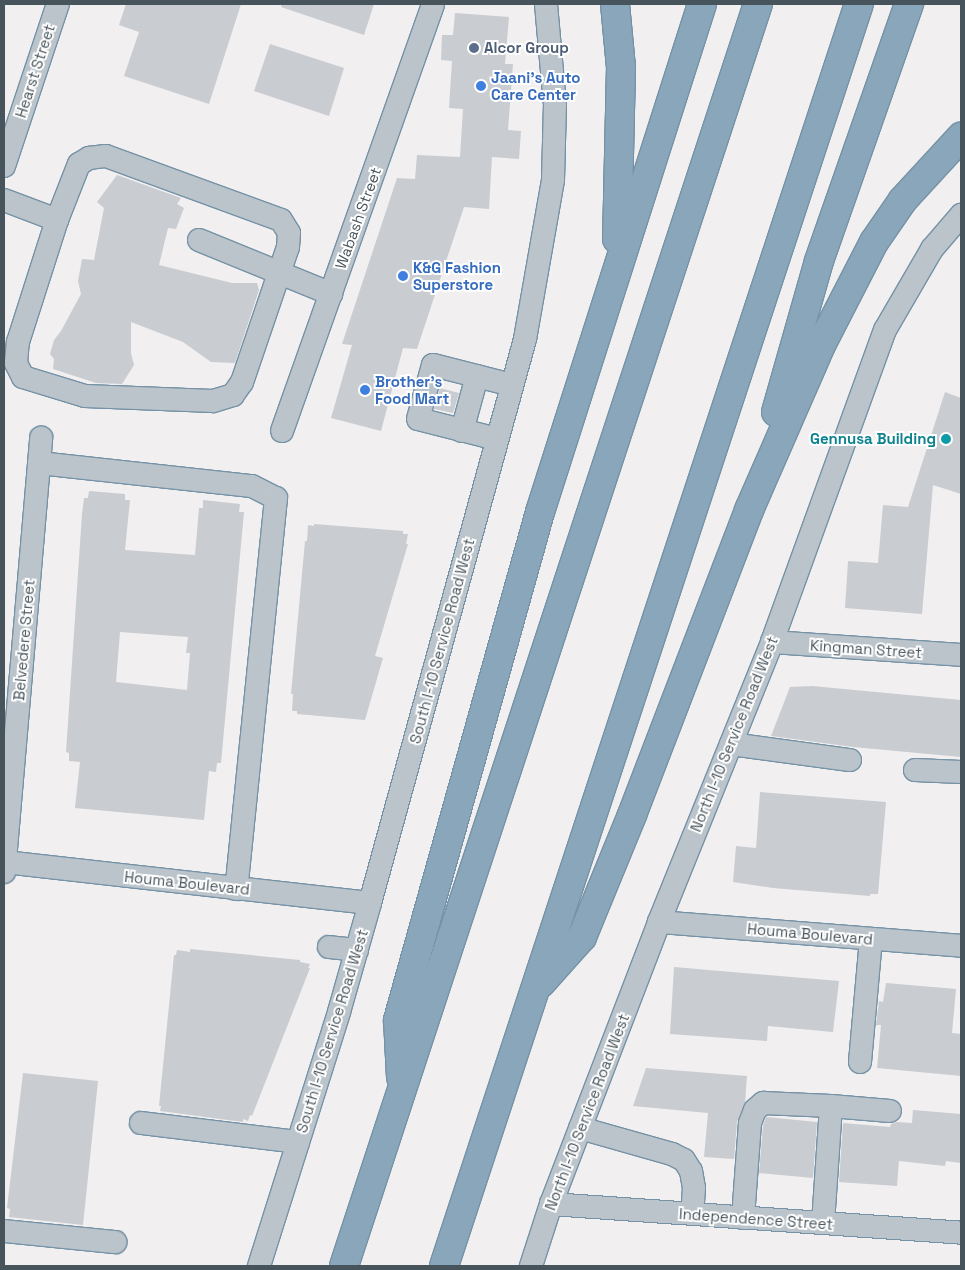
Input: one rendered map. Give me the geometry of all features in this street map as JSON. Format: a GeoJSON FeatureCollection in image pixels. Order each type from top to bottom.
{"type":"FeatureCollection","features":[{"type":"Feature","properties":{"kind":"highway"},"geometry":{"type":"LineString","coordinates":[[615,4],[621,67],[616,270]]}},
{"type":"Feature","properties":{"kind":"highway"},"geometry":{"type":"LineString","coordinates":[[402,1093],[398,1020],[540,512],[702,4]]}},
{"type":"Feature","properties":{"kind":"highway"},"geometry":{"type":"LineString","coordinates":[[344,1266],[758,4]]}},
{"type":"Feature","properties":{"kind":"highway"},"geometry":{"type":"LineString","coordinates":[[444,1266],[859,4]]}},
{"type":"Feature","properties":{"kind":"highway"},"geometry":{"type":"LineString","coordinates":[[749,510],[819,261],[909,4]]}},
{"type":"Feature","properties":{"kind":"highway"},"geometry":{"type":"LineString","coordinates":[[534,991],[582,938],[636,805],[749,510],[821,345],[874,242],[903,200],[961,137]]}},
{"type":"Feature","properties":{"kind":"street","name":"Hearst Street"},"geometry":{"type":"LineString","coordinates":[[4,166],[58,4]]}},
{"type":"Feature","properties":{"kind":"street","name":"Wabash Street"},"geometry":{"type":"LineString","coordinates":[[282,431],[433,4]]}},
{"type":"Feature","properties":{"kind":"street","name":"South I-10 Service Road West"},"geometry":{"type":"LineString","coordinates":[[259,1266],[357,950],[525,339],[554,180],[555,105],[546,4]]}},
{"type":"Feature","properties":{"kind":"street"},"geometry":{"type":"LineString","coordinates":[[106,156],[281,220],[289,233],[288,247],[242,382],[232,396],[213,401],[85,396],[23,376],[16,363],[18,342],[57,220],[79,164],[90,158],[106,156]]}},
{"type":"Feature","properties":{"kind":"street"},"geometry":{"type":"LineString","coordinates":[[4,200],[57,220]]}},
{"type":"Feature","properties":{"kind":"street","name":"North I-10 Service Road West"},"geometry":{"type":"LineString","coordinates":[[531,1266],[551,1204],[659,922],[772,642],[885,330],[932,249],[961,216]]}},
{"type":"Feature","properties":{"kind":"street"},"geometry":{"type":"LineString","coordinates":[[199,240],[331,294]]}},
{"type":"Feature","properties":{"kind":"street"},"geometry":{"type":"LineString","coordinates":[[497,439],[418,419],[433,365],[512,385]]}},
{"type":"Feature","properties":{"kind":"street"},"geometry":{"type":"LineString","coordinates":[[462,430],[477,376]]}},
{"type":"Feature","properties":{"kind":"street","name":"Belvedere Street"},"geometry":{"type":"LineString","coordinates":[[4,866],[41,438]]}},
{"type":"Feature","properties":{"kind":"street"},"geometry":{"type":"LineString","coordinates":[[39,463],[252,486],[276,498],[236,889]]}},
{"type":"Feature","properties":{"kind":"street","name":"Kingman Street"},"geometry":{"type":"LineString","coordinates":[[772,642],[961,655]]}},
{"type":"Feature","properties":{"kind":"street"},"geometry":{"type":"LineString","coordinates":[[731,744],[850,760]]}},
{"type":"Feature","properties":{"kind":"street"},"geometry":{"type":"LineString","coordinates":[[915,770],[961,772]]}},
{"type":"Feature","properties":{"kind":"street","name":"Houma Boulevard"},"geometry":{"type":"LineString","coordinates":[[4,866],[370,903]]}},
{"type":"Feature","properties":{"kind":"street","name":"Houma Boulevard"},"geometry":{"type":"LineString","coordinates":[[659,922],[961,946]]}},
{"type":"Feature","properties":{"kind":"street"},"geometry":{"type":"LineString","coordinates":[[860,1062],[871,939]]}},
{"type":"Feature","properties":{"kind":"street"},"geometry":{"type":"LineString","coordinates":[[330,947],[357,950]]}},
{"type":"Feature","properties":{"kind":"street"},"geometry":{"type":"LineString","coordinates":[[744,1218],[750,1123],[755,1110],[763,1103],[890,1111]]}},
{"type":"Feature","properties":{"kind":"street"},"geometry":{"type":"LineString","coordinates":[[823,1224],[831,1106]]}},
{"type":"Feature","properties":{"kind":"street"},"geometry":{"type":"LineString","coordinates":[[141,1124],[298,1142]]}},
{"type":"Feature","properties":{"kind":"street"},"geometry":{"type":"LineString","coordinates":[[580,1128],[672,1154],[684,1160],[692,1171],[694,1188],[692,1214]]}},
{"type":"Feature","properties":{"kind":"street","name":"Independence Street"},"geometry":{"type":"LineString","coordinates":[[551,1204],[961,1234]]}},
{"type":"Feature","properties":{"kind":"street"},"geometry":{"type":"LineString","coordinates":[[4,1231],[115,1242]]}},
{"type":"Feature","properties":{"kind":"building"},"geometry":{"type":"Polygon","coordinates":[[[126,4],[241,4],[209,104],[124,76],[139,32],[119,25],[126,4]]]}},
{"type":"Feature","properties":{"kind":"building"},"geometry":{"type":"Polygon","coordinates":[[[282,4],[374,4],[364,35],[281,7],[282,4]]]}},
{"type":"Feature","properties":{"kind":"building"},"geometry":{"type":"Polygon","coordinates":[[[455,13],[509,17],[505,64],[513,64],[508,130],[521,131],[519,159],[492,157],[489,209],[464,207],[417,349],[403,348],[381,431],[331,418],[352,345],[342,344],[397,178],[415,179],[417,155],[460,157],[463,109],[449,108],[452,61],[441,60],[442,35],[453,35],[455,13]]]}},
{"type":"Feature","properties":{"kind":"building"},"geometry":{"type":"Polygon","coordinates":[[[270,44],[344,68],[329,116],[254,91],[270,44]]]}},
{"type":"Feature","properties":{"kind":"building"},"geometry":{"type":"Polygon","coordinates":[[[117,175],[181,198],[177,204],[184,208],[176,229],[168,228],[159,265],[232,283],[257,283],[259,290],[235,363],[211,362],[183,342],[131,322],[131,353],[134,365],[122,384],[96,383],[53,369],[54,359],[50,354],[54,340],[81,294],[78,281],[82,259],[94,260],[104,208],[97,202],[117,175]]]}},
{"type":"Feature","properties":{"kind":"building"},"geometry":{"type":"Polygon","coordinates":[[[440,388],[459,393],[453,413],[434,409],[440,388]]]}},
{"type":"Feature","properties":{"kind":"building"},"geometry":{"type":"Polygon","coordinates":[[[945,392],[961,398],[961,494],[933,485],[922,614],[845,608],[848,561],[878,563],[883,505],[908,507],[945,392]]]}},
{"type":"Feature","properties":{"kind":"building"},"geometry":{"type":"Polygon","coordinates":[[[89,491],[125,494],[125,500],[130,500],[125,550],[195,555],[199,508],[203,508],[203,500],[240,504],[239,512],[244,512],[221,763],[217,763],[216,772],[209,771],[204,820],[75,808],[80,762],[69,761],[69,753],[66,752],[82,514],[84,498],[88,498],[89,491]],[[120,632],[116,682],[187,690],[190,653],[186,653],[188,637],[120,632]]]}},
{"type":"Feature","properties":{"kind":"building"},"geometry":{"type":"Polygon","coordinates":[[[314,524],[403,531],[403,534],[408,534],[406,544],[408,544],[375,656],[383,658],[365,720],[297,714],[297,711],[292,711],[293,694],[291,694],[305,541],[307,541],[308,525],[314,526],[314,524]]]}},
{"type":"Feature","properties":{"kind":"building"},"geometry":{"type":"Polygon","coordinates":[[[812,686],[961,700],[961,757],[853,747],[771,736],[790,687],[812,686]]]}},
{"type":"Feature","properties":{"kind":"building"},"geometry":{"type":"Polygon","coordinates":[[[760,792],[886,802],[878,894],[870,894],[870,896],[773,888],[733,882],[736,846],[756,848],[760,792]]]}},
{"type":"Feature","properties":{"kind":"building"},"geometry":{"type":"Polygon","coordinates":[[[190,949],[300,960],[300,962],[310,964],[252,1116],[250,1115],[248,1121],[243,1119],[243,1122],[160,1111],[174,955],[176,955],[177,950],[190,952],[190,949]]]}},
{"type":"Feature","properties":{"kind":"building"},"geometry":{"type":"Polygon","coordinates":[[[674,967],[839,981],[833,1032],[768,1026],[767,1041],[670,1034],[674,967]]]}},
{"type":"Feature","properties":{"kind":"building"},"geometry":{"type":"Polygon","coordinates":[[[886,983],[956,989],[952,1033],[961,1034],[961,1076],[877,1068],[881,1025],[876,1025],[879,1001],[883,1002],[886,983]]]}},
{"type":"Feature","properties":{"kind":"building"},"geometry":{"type":"Polygon","coordinates":[[[646,1068],[747,1076],[745,1103],[737,1122],[734,1159],[704,1157],[708,1113],[633,1106],[646,1068]]]}},
{"type":"Feature","properties":{"kind":"building"},"geometry":{"type":"Polygon","coordinates":[[[23,1073],[98,1081],[83,1225],[9,1217],[10,1209],[7,1208],[23,1073]]]}},
{"type":"Feature","properties":{"kind":"building"},"geometry":{"type":"Polygon","coordinates":[[[913,1110],[961,1114],[961,1163],[946,1161],[945,1166],[899,1161],[897,1186],[839,1182],[843,1123],[890,1127],[891,1124],[897,1122],[912,1123],[913,1110]]]}},
{"type":"Feature","properties":{"kind":"building"},"geometry":{"type":"Polygon","coordinates":[[[766,1117],[817,1122],[813,1178],[759,1173],[763,1126],[766,1117]]]}},
{"type":"Feature","properties":{"kind":"place","name":"Alcor Group"},"geometry":{"type":"Point","coordinates":[474,48]}},
{"type":"Feature","properties":{"kind":"place","name":"Jaani's Auto Care Center"},"geometry":{"type":"Point","coordinates":[481,86]}},
{"type":"Feature","properties":{"kind":"place","name":"K&G Fashion Superstore"},"geometry":{"type":"Point","coordinates":[403,276]}},
{"type":"Feature","properties":{"kind":"place","name":"Brother's Food Mart"},"geometry":{"type":"Point","coordinates":[365,390]}},
{"type":"Feature","properties":{"kind":"place","name":"Gennusa Building"},"geometry":{"type":"Point","coordinates":[946,439]}}]}
